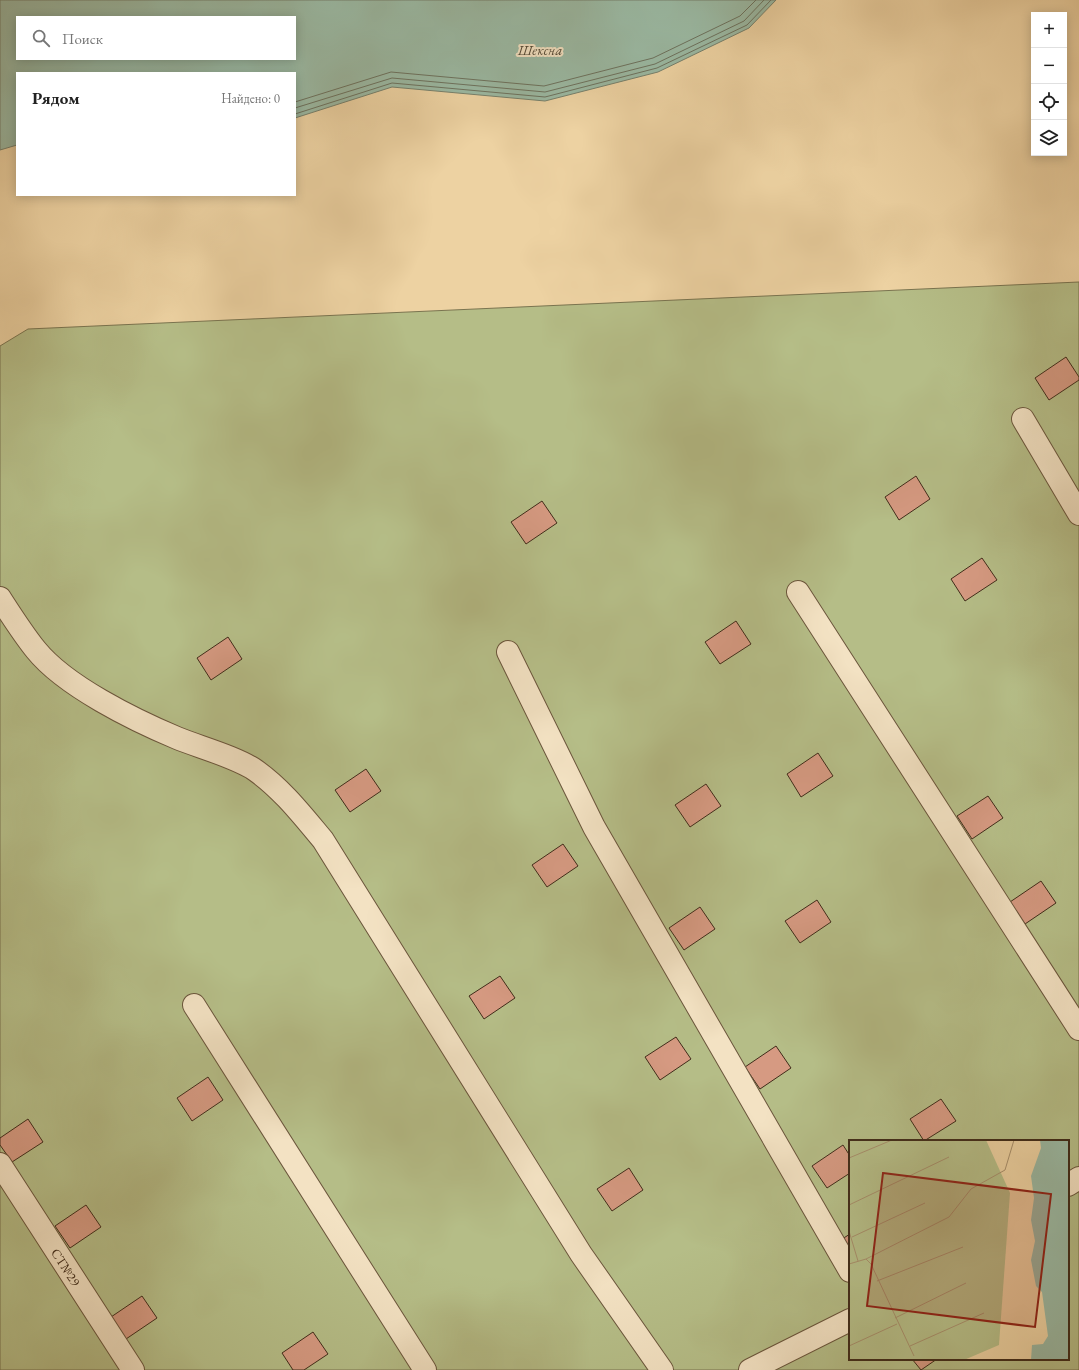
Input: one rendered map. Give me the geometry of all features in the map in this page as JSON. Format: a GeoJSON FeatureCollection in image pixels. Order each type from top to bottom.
{"type":"FeatureCollection","features":[{"type":"Feature","properties":{"kind":"street"},"geometry":{"type":"LineString","coordinates":[[1023,419],[1079,514]]}},
{"type":"Feature","properties":{"kind":"street"},"geometry":{"type":"LineString","coordinates":[[798,592],[1079,1028]]}},
{"type":"Feature","properties":{"kind":"street"},"geometry":{"type":"LineString","coordinates":[[0,598],[36,651],[76,684],[109,705],[156,729],[213,751],[254,770],[284,794],[323,840],[581,1254],[662,1370]]}},
{"type":"Feature","properties":{"kind":"street"},"geometry":{"type":"LineString","coordinates":[[508,652],[594,827],[849,1269]]}},
{"type":"Feature","properties":{"kind":"street"},"geometry":{"type":"LineString","coordinates":[[194,1005],[424,1370]]}},
{"type":"Feature","properties":{"kind":"street","name":"СТ№29"},"geometry":{"type":"LineString","coordinates":[[0,1164],[133,1370]]}},
{"type":"Feature","properties":{"kind":"street"},"geometry":{"type":"LineString","coordinates":[[1069,1184],[1079,1178]]}},
{"type":"Feature","properties":{"kind":"street"},"geometry":{"type":"LineString","coordinates":[[750,1370],[849,1320]]}},
{"type":"Feature","properties":{"kind":"green space"},"geometry":{"type":"Polygon","coordinates":[[[1079,282],[1079,1370],[0,1370],[0,346],[28,329],[1079,282]]]}},
{"type":"Feature","properties":{"kind":"water","name":"Шексна"},"geometry":{"type":"Polygon","coordinates":[[[0,0],[776,0],[749,28],[658,72],[545,101],[392,87],[296,118],[296,72],[16,72],[16,145],[0,150],[0,0]]]}},
{"type":"Feature","properties":{"kind":"building"},"geometry":{"type":"Polygon","coordinates":[[[1066,357],[1079,377],[1079,380],[1049,400],[1035,378],[1066,357]]]}},
{"type":"Feature","properties":{"kind":"building"},"geometry":{"type":"Polygon","coordinates":[[[916,476],[930,499],[899,520],[885,497],[916,476]]]}},
{"type":"Feature","properties":{"kind":"building"},"geometry":{"type":"Polygon","coordinates":[[[542,501],[557,523],[526,544],[511,522],[542,501]]]}},
{"type":"Feature","properties":{"kind":"building"},"geometry":{"type":"Polygon","coordinates":[[[982,558],[997,580],[965,601],[951,579],[982,558]]]}},
{"type":"Feature","properties":{"kind":"building"},"geometry":{"type":"Polygon","coordinates":[[[736,621],[751,644],[720,664],[705,642],[736,621]]]}},
{"type":"Feature","properties":{"kind":"building"},"geometry":{"type":"Polygon","coordinates":[[[228,637],[242,659],[211,680],[197,658],[228,637]]]}},
{"type":"Feature","properties":{"kind":"building"},"geometry":{"type":"Polygon","coordinates":[[[818,753],[833,776],[801,797],[787,774],[818,753]]]}},
{"type":"Feature","properties":{"kind":"building"},"geometry":{"type":"Polygon","coordinates":[[[366,769],[381,791],[350,812],[335,790],[366,769]]]}},
{"type":"Feature","properties":{"kind":"building"},"geometry":{"type":"Polygon","coordinates":[[[706,784],[721,806],[690,827],[675,805],[706,784]]]}},
{"type":"Feature","properties":{"kind":"building"},"geometry":{"type":"Polygon","coordinates":[[[988,796],[1003,818],[972,839],[957,816],[988,796]]]}},
{"type":"Feature","properties":{"kind":"building"},"geometry":{"type":"Polygon","coordinates":[[[563,844],[578,866],[547,887],[532,865],[563,844]]]}},
{"type":"Feature","properties":{"kind":"building"},"geometry":{"type":"Polygon","coordinates":[[[1041,881],[1056,903],[1025,924],[1010,902],[1041,881]]]}},
{"type":"Feature","properties":{"kind":"building"},"geometry":{"type":"Polygon","coordinates":[[[817,900],[831,922],[800,943],[785,921],[817,900]]]}},
{"type":"Feature","properties":{"kind":"building"},"geometry":{"type":"Polygon","coordinates":[[[700,907],[715,929],[684,950],[669,928],[700,907]]]}},
{"type":"Feature","properties":{"kind":"building"},"geometry":{"type":"Polygon","coordinates":[[[500,976],[515,998],[484,1019],[469,996],[500,976]]]}},
{"type":"Feature","properties":{"kind":"building"},"geometry":{"type":"Polygon","coordinates":[[[676,1037],[691,1059],[660,1080],[645,1057],[676,1037]]]}},
{"type":"Feature","properties":{"kind":"building"},"geometry":{"type":"Polygon","coordinates":[[[776,1046],[791,1068],[760,1089],[745,1067],[776,1046]]]}},
{"type":"Feature","properties":{"kind":"building"},"geometry":{"type":"Polygon","coordinates":[[[208,1077],[223,1100],[192,1121],[177,1098],[208,1077]]]}},
{"type":"Feature","properties":{"kind":"building"},"geometry":{"type":"Polygon","coordinates":[[[941,1099],[956,1121],[923,1140],[910,1119],[941,1099]]]}},
{"type":"Feature","properties":{"kind":"building"},"geometry":{"type":"Polygon","coordinates":[[[28,1119],[43,1142],[12,1162],[0,1145],[0,1138],[28,1119]]]}},
{"type":"Feature","properties":{"kind":"building"},"geometry":{"type":"Polygon","coordinates":[[[843,1145],[849,1154],[849,1174],[827,1188],[812,1166],[843,1145]]]}},
{"type":"Feature","properties":{"kind":"building"},"geometry":{"type":"Polygon","coordinates":[[[629,1168],[643,1190],[612,1211],[597,1189],[629,1168]]]}},
{"type":"Feature","properties":{"kind":"building"},"geometry":{"type":"Polygon","coordinates":[[[86,1205],[101,1227],[70,1248],[55,1226],[86,1205]]]}},
{"type":"Feature","properties":{"kind":"building"},"geometry":{"type":"Polygon","coordinates":[[[849,1235],[849,1257],[839,1241],[849,1235]]]}},
{"type":"Feature","properties":{"kind":"building"},"geometry":{"type":"Polygon","coordinates":[[[142,1296],[157,1318],[126,1339],[111,1317],[142,1296]]]}},
{"type":"Feature","properties":{"kind":"building"},"geometry":{"type":"Polygon","coordinates":[[[313,1332],[328,1354],[304,1370],[293,1370],[282,1353],[313,1332]]]}},
{"type":"Feature","properties":{"kind":"building"},"geometry":{"type":"Polygon","coordinates":[[[913,1360],[936,1360],[921,1370],[913,1360]]]}}]}
